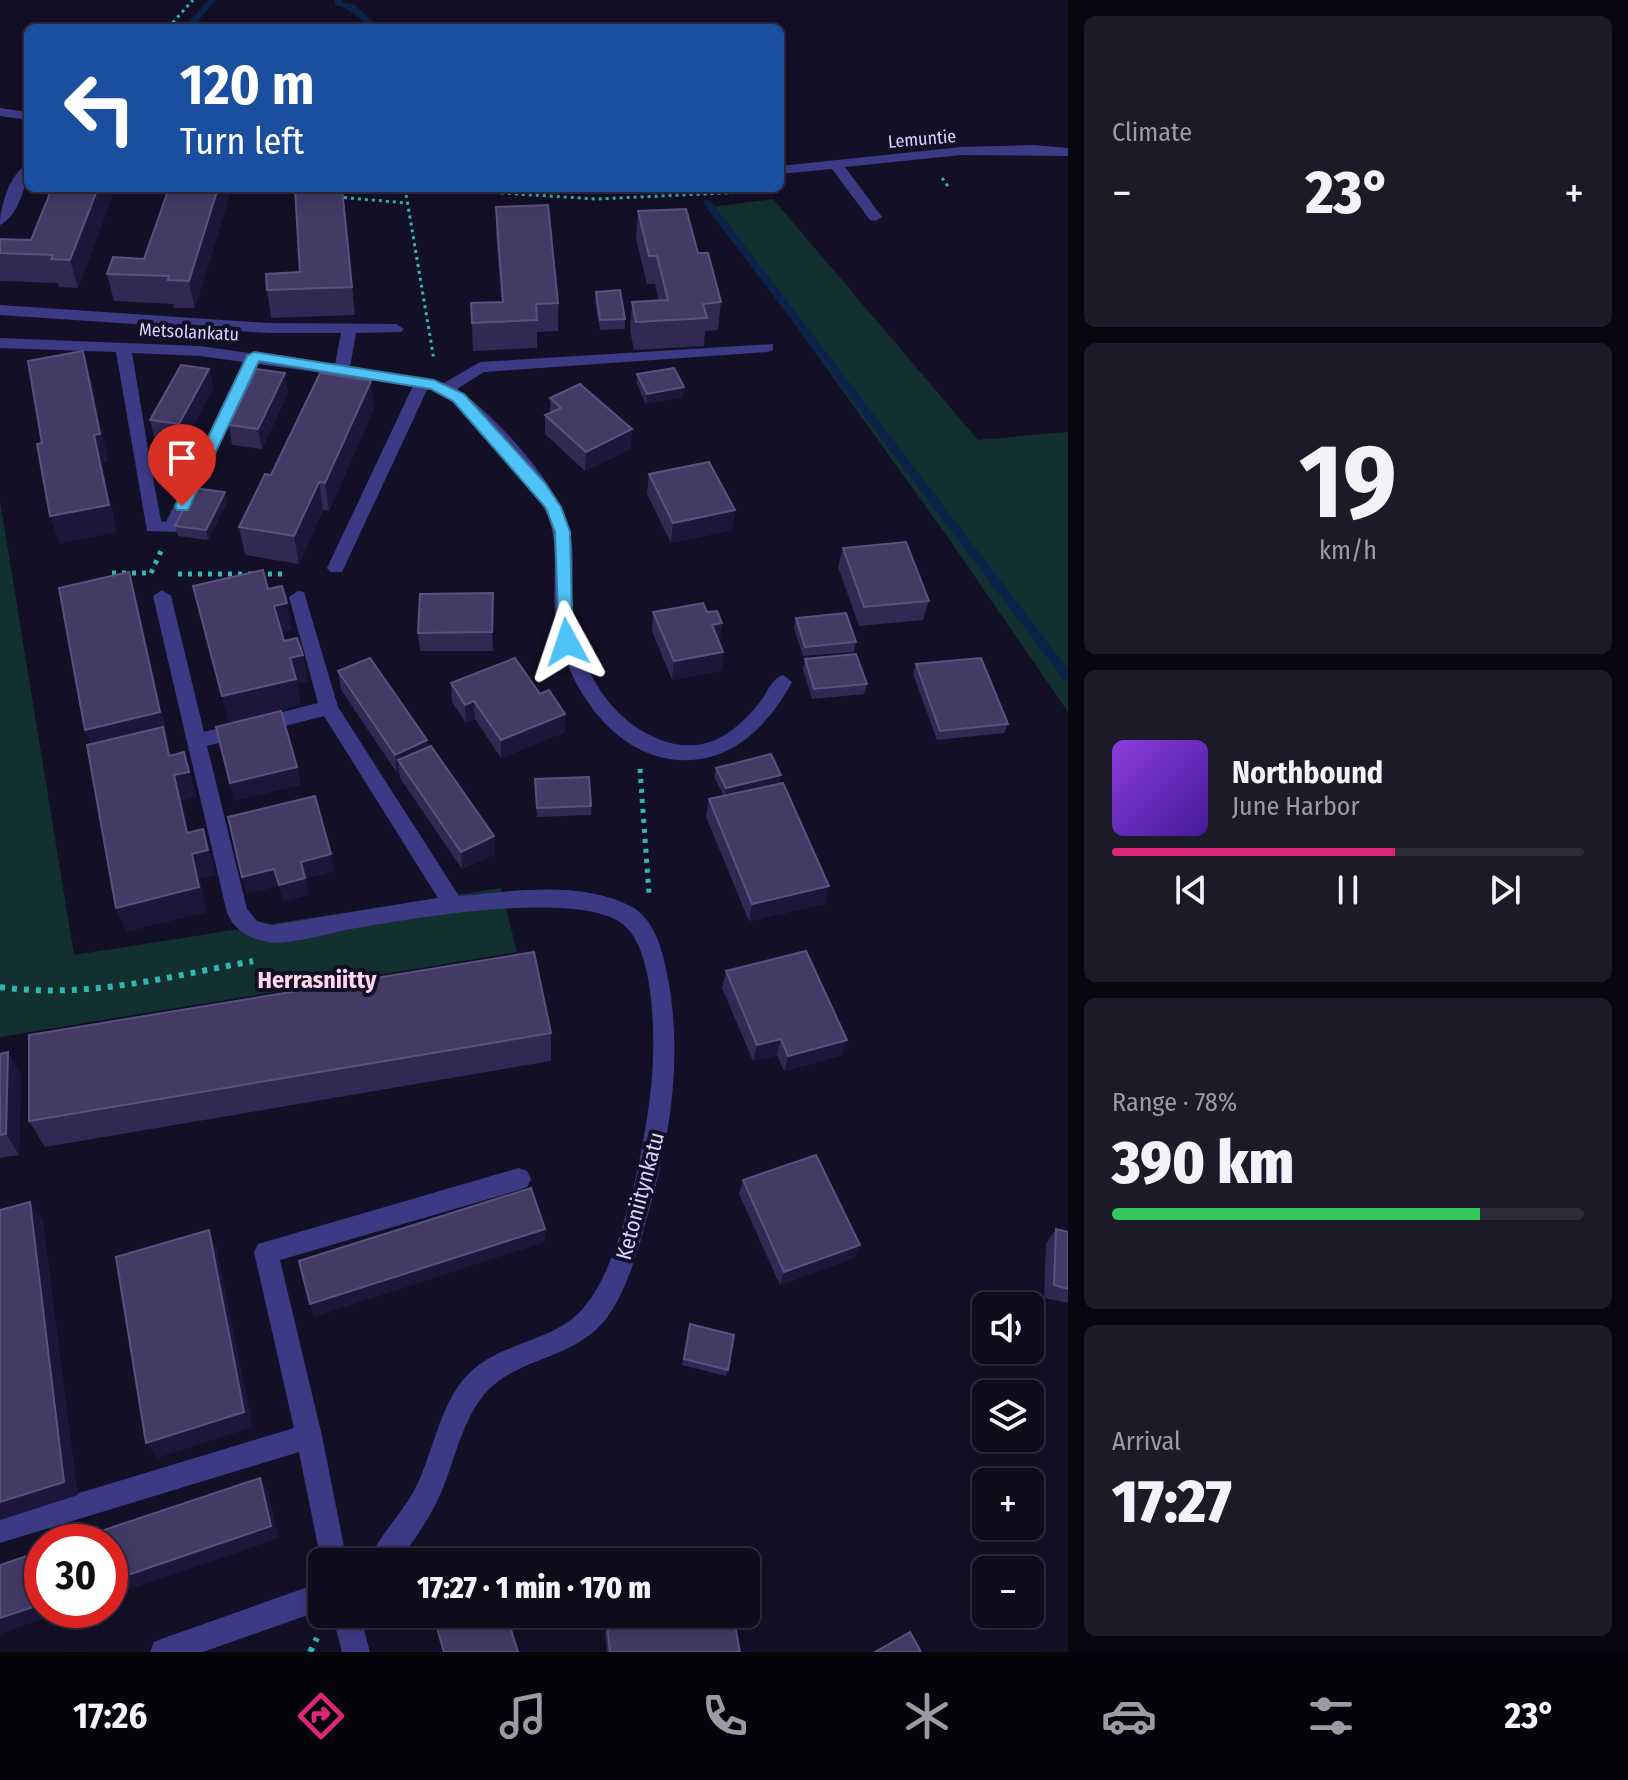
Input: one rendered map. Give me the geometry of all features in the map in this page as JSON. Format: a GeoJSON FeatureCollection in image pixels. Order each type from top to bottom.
{"type":"FeatureCollection","features":[{"type":"Feature","properties":{"kind":"street"},"geometry":{"type":"LineString","coordinates":[[0,112],[24,115]]}},
{"type":"Feature","properties":{"kind":"street","name":"Lemuntie"},"geometry":{"type":"LineString","coordinates":[[784,170],[1007,149],[1068,152]]}},
{"type":"Feature","properties":{"kind":"street"},"geometry":{"type":"LineString","coordinates":[[836,165],[875,217]]}},
{"type":"Feature","properties":{"kind":"street"},"geometry":{"type":"LineString","coordinates":[[0,221],[24,176]]}},
{"type":"Feature","properties":{"kind":"street"},"geometry":{"type":"LineString","coordinates":[[0,310],[349,331],[396,329]]}},
{"type":"Feature","properties":{"kind":"street"},"geometry":{"type":"LineString","coordinates":[[70,347],[82,316]]}},
{"type":"Feature","properties":{"kind":"street"},"geometry":{"type":"LineString","coordinates":[[200,351],[208,324]]}},
{"type":"Feature","properties":{"kind":"street"},"geometry":{"type":"LineString","coordinates":[[342,368],[349,331]]}},
{"type":"Feature","properties":{"kind":"street","name":"Metsolankatu"},"geometry":{"type":"LineString","coordinates":[[0,343],[254,356],[342,368],[423,382],[445,389],[459,397],[553,507],[563,532],[567,642],[580,675],[598,703],[637,739],[653,748],[688,753],[721,746],[751,726],[770,705],[783,682]]}},
{"type":"Feature","properties":{"kind":"street"},"geometry":{"type":"LineString","coordinates":[[445,389],[480,367],[768,347]]}},
{"type":"Feature","properties":{"kind":"street"},"geometry":{"type":"LineString","coordinates":[[123,348],[153,527],[172,528],[254,356]]}},
{"type":"Feature","properties":{"kind":"street"},"geometry":{"type":"LineString","coordinates":[[336,568],[423,382]]}},
{"type":"Feature","properties":{"kind":"street"},"geometry":{"type":"LineString","coordinates":[[143,467],[203,463]]}},
{"type":"Feature","properties":{"kind":"street","name":"Ketoniitynkatu"},"geometry":{"type":"LineString","coordinates":[[162,596],[237,913],[250,928],[272,934],[524,898],[581,901],[625,913],[652,947],[665,1021],[664,1091],[654,1156],[621,1271],[595,1314],[566,1340],[515,1361],[476,1383],[449,1430],[435,1476],[410,1524],[392,1548]]}},
{"type":"Feature","properties":{"kind":"street"},"geometry":{"type":"LineString","coordinates":[[298,597],[329,708],[454,906]]}},
{"type":"Feature","properties":{"kind":"street"},"geometry":{"type":"LineString","coordinates":[[196,741],[329,708]]}},
{"type":"Feature","properties":{"kind":"street"},"geometry":{"type":"LineString","coordinates":[[331,1548],[266,1252],[519,1179]]}},
{"type":"Feature","properties":{"kind":"street"},"geometry":{"type":"LineString","coordinates":[[0,1530],[309,1436]]}},
{"type":"Feature","properties":{"kind":"street"},"geometry":{"type":"LineString","coordinates":[[164,1652],[308,1601]]}},
{"type":"Feature","properties":{"kind":"street"},"geometry":{"type":"LineString","coordinates":[[350,1628],[356,1652]]}},
{"type":"Feature","properties":{"kind":"path"},"geometry":{"type":"LineString","coordinates":[[172,24],[193,0]]}},
{"type":"Feature","properties":{"kind":"path"},"geometry":{"type":"LineString","coordinates":[[950,189],[942,177],[957,176]]}},
{"type":"Feature","properties":{"kind":"path"},"geometry":{"type":"LineString","coordinates":[[293,192],[306,193]]}},
{"type":"Feature","properties":{"kind":"path"},"geometry":{"type":"LineString","coordinates":[[406,192],[435,357],[423,382]]}},
{"type":"Feature","properties":{"kind":"path"},"geometry":{"type":"LineString","coordinates":[[455,192],[508,199],[587,202],[679,199],[753,192]]}},
{"type":"Feature","properties":{"kind":"path"},"geometry":{"type":"LineString","coordinates":[[334,196],[407,203]]}},
{"type":"Feature","properties":{"kind":"path"},"geometry":{"type":"LineString","coordinates":[[112,573],[293,574],[336,568]]}},
{"type":"Feature","properties":{"kind":"path"},"geometry":{"type":"LineString","coordinates":[[637,739],[652,947]]}},
{"type":"Feature","properties":{"kind":"green space"},"geometry":{"type":"Polygon","coordinates":[[[773,199],[978,440],[1068,432],[1068,712],[949,539],[711,207],[773,199]]]}},
{"type":"Feature","properties":{"kind":"green space","name":"Herrasniitty"},"geometry":{"type":"Polygon","coordinates":[[[0,501],[74,955],[501,888],[517,952],[0,1037],[0,501]]]}},
{"type":"Feature","properties":{"kind":"building"},"geometry":{"type":"Polygon","coordinates":[[[50,192],[96,192],[70,260],[51,259],[53,255],[0,253],[0,239],[31,240],[50,192]]]}},
{"type":"Feature","properties":{"kind":"building"},"geometry":{"type":"Polygon","coordinates":[[[168,192],[217,192],[189,281],[168,280],[169,276],[107,274],[113,257],[144,259],[168,192]]]}},
{"type":"Feature","properties":{"kind":"building"},"geometry":{"type":"Polygon","coordinates":[[[295,192],[342,192],[352,287],[267,290],[266,274],[300,272],[295,192]]]}},
{"type":"Feature","properties":{"kind":"building"},"geometry":{"type":"Polygon","coordinates":[[[548,205],[558,303],[536,304],[537,320],[472,323],[471,303],[503,302],[496,207],[548,205]]]}},
{"type":"Feature","properties":{"kind":"building"},"geometry":{"type":"Polygon","coordinates":[[[686,209],[698,253],[708,253],[721,302],[703,304],[707,318],[636,322],[632,302],[668,300],[657,256],[649,256],[638,211],[686,209]]]}},
{"type":"Feature","properties":{"kind":"building"},"geometry":{"type":"Polygon","coordinates":[[[620,290],[625,319],[600,320],[596,292],[620,290]]]}},
{"type":"Feature","properties":{"kind":"building"},"geometry":{"type":"Polygon","coordinates":[[[83,351],[100,434],[94,435],[109,505],[50,516],[37,444],[42,443],[28,361],[83,351]]]}},
{"type":"Feature","properties":{"kind":"building"},"geometry":{"type":"Polygon","coordinates":[[[181,365],[209,369],[179,424],[150,420],[181,365]]]}},
{"type":"Feature","properties":{"kind":"building"},"geometry":{"type":"Polygon","coordinates":[[[674,368],[684,387],[647,394],[637,374],[674,368]]]}},
{"type":"Feature","properties":{"kind":"building"},"geometry":{"type":"Polygon","coordinates":[[[256,369],[285,373],[258,429],[229,425],[256,369]]]}},
{"type":"Feature","properties":{"kind":"building"},"geometry":{"type":"Polygon","coordinates":[[[320,373],[371,381],[325,483],[319,482],[294,536],[239,527],[265,474],[271,475],[320,373]]]}},
{"type":"Feature","properties":{"kind":"building"},"geometry":{"type":"Polygon","coordinates":[[[580,384],[632,429],[586,452],[545,415],[561,408],[550,398],[580,384]]]}},
{"type":"Feature","properties":{"kind":"building"},"geometry":{"type":"Polygon","coordinates":[[[709,462],[735,510],[673,523],[649,474],[709,462]]]}},
{"type":"Feature","properties":{"kind":"building"},"geometry":{"type":"Polygon","coordinates":[[[194,488],[225,492],[206,530],[175,526],[194,488]]]}},
{"type":"Feature","properties":{"kind":"building"},"geometry":{"type":"Polygon","coordinates":[[[906,542],[929,601],[864,607],[843,548],[906,542]]]}},
{"type":"Feature","properties":{"kind":"building"},"geometry":{"type":"Polygon","coordinates":[[[263,570],[268,589],[282,586],[287,603],[274,606],[284,641],[297,638],[303,655],[290,658],[296,679],[222,696],[193,586],[263,570]]]}},
{"type":"Feature","properties":{"kind":"building"},"geometry":{"type":"Polygon","coordinates":[[[129,572],[160,712],[85,730],[59,588],[129,572]]]}},
{"type":"Feature","properties":{"kind":"building"},"geometry":{"type":"Polygon","coordinates":[[[493,593],[492,632],[418,633],[420,594],[493,593]]]}},
{"type":"Feature","properties":{"kind":"building"},"geometry":{"type":"Polygon","coordinates":[[[703,603],[707,612],[717,611],[722,623],[712,625],[723,652],[674,661],[653,612],[703,603]]]}},
{"type":"Feature","properties":{"kind":"building"},"geometry":{"type":"Polygon","coordinates":[[[846,613],[856,642],[805,647],[796,618],[846,613]]]}},
{"type":"Feature","properties":{"kind":"building"},"geometry":{"type":"Polygon","coordinates":[[[856,654],[867,684],[814,689],[805,659],[856,654]]]}},
{"type":"Feature","properties":{"kind":"building"},"geometry":{"type":"Polygon","coordinates":[[[370,658],[427,740],[395,755],[338,671],[370,658]]]}},
{"type":"Feature","properties":{"kind":"building"},"geometry":{"type":"Polygon","coordinates":[[[515,658],[540,694],[549,690],[565,714],[501,740],[474,701],[465,705],[451,683],[515,658]]]}},
{"type":"Feature","properties":{"kind":"building"},"geometry":{"type":"Polygon","coordinates":[[[981,658],[1008,724],[940,731],[916,664],[981,658]]]}},
{"type":"Feature","properties":{"kind":"building"},"geometry":{"type":"Polygon","coordinates":[[[281,711],[297,767],[230,783],[216,727],[281,711]]]}},
{"type":"Feature","properties":{"kind":"building"},"geometry":{"type":"Polygon","coordinates":[[[163,727],[169,756],[184,752],[189,772],[174,775],[187,833],[203,829],[208,850],[192,854],[199,887],[116,908],[87,745],[163,727]]]}},
{"type":"Feature","properties":{"kind":"building"},"geometry":{"type":"Polygon","coordinates":[[[431,746],[494,836],[461,852],[398,760],[431,746]]]}},
{"type":"Feature","properties":{"kind":"building"},"geometry":{"type":"Polygon","coordinates":[[[771,754],[781,775],[726,788],[716,768],[771,754]]]}},
{"type":"Feature","properties":{"kind":"building"},"geometry":{"type":"Polygon","coordinates":[[[589,777],[591,806],[537,808],[535,779],[589,777]]]}},
{"type":"Feature","properties":{"kind":"building"},"geometry":{"type":"Polygon","coordinates":[[[783,783],[829,886],[752,904],[709,799],[783,783]]]}},
{"type":"Feature","properties":{"kind":"building"},"geometry":{"type":"Polygon","coordinates":[[[315,796],[331,854],[301,862],[305,878],[279,885],[274,869],[242,877],[228,817],[315,796]]]}},
{"type":"Feature","properties":{"kind":"building"},"geometry":{"type":"Polygon","coordinates":[[[806,951],[847,1040],[788,1056],[781,1039],[757,1045],[726,971],[806,951]]]}},
{"type":"Feature","properties":{"kind":"building"},"geometry":{"type":"Polygon","coordinates":[[[534,952],[551,1033],[29,1121],[29,1035],[534,952]]]}},
{"type":"Feature","properties":{"kind":"building"},"geometry":{"type":"Polygon","coordinates":[[[8,1052],[6,1134],[0,1135],[0,1054],[8,1052]]]}},
{"type":"Feature","properties":{"kind":"building"},"geometry":{"type":"Polygon","coordinates":[[[816,1155],[860,1245],[784,1272],[743,1180],[816,1155]]]}},
{"type":"Feature","properties":{"kind":"building"},"geometry":{"type":"Polygon","coordinates":[[[531,1188],[545,1229],[310,1304],[299,1261],[531,1188]]]}},
{"type":"Feature","properties":{"kind":"building"},"geometry":{"type":"Polygon","coordinates":[[[30,1202],[64,1482],[0,1502],[0,1210],[30,1202]]]}},
{"type":"Feature","properties":{"kind":"building"},"geometry":{"type":"Polygon","coordinates":[[[1056,1229],[1068,1232],[1068,1289],[1054,1285],[1056,1229]]]}},
{"type":"Feature","properties":{"kind":"building"},"geometry":{"type":"Polygon","coordinates":[[[209,1230],[244,1412],[146,1443],[116,1257],[209,1230]]]}},
{"type":"Feature","properties":{"kind":"building"},"geometry":{"type":"Polygon","coordinates":[[[690,1324],[734,1335],[728,1370],[684,1359],[690,1324]]]}},
{"type":"Feature","properties":{"kind":"building"},"geometry":{"type":"Polygon","coordinates":[[[260,1478],[271,1526],[128,1575],[128,1524],[122,1524],[260,1478]]]}},
{"type":"Feature","properties":{"kind":"building"},"geometry":{"type":"Polygon","coordinates":[[[24,1557],[24,1610],[0,1618],[0,1565],[24,1557]]]}},
{"type":"Feature","properties":{"kind":"building"},"geometry":{"type":"Polygon","coordinates":[[[437,1628],[510,1628],[518,1652],[444,1652],[437,1628]]]}},
{"type":"Feature","properties":{"kind":"building"},"geometry":{"type":"Polygon","coordinates":[[[608,1628],[736,1628],[740,1652],[610,1652],[608,1628]]]}},
{"type":"Feature","properties":{"kind":"building"},"geometry":{"type":"Polygon","coordinates":[[[910,1632],[921,1652],[875,1652],[910,1632]]]}},
{"type":"Feature","properties":{"kind":"waterway"},"geometry":{"type":"LineString","coordinates":[[191,24],[212,0]]}},
{"type":"Feature","properties":{"kind":"waterway"},"geometry":{"type":"LineString","coordinates":[[339,0],[338,3],[350,6],[372,24]]}},
{"type":"Feature","properties":{"kind":"waterway"},"geometry":{"type":"LineString","coordinates":[[707,202],[1068,677]]}},
{"type":"Feature","properties":{"kind":"district","name":"Herrasniitty"},"geometry":{"type":"Point","coordinates":[317,980]}},
{"type":"Feature","properties":{"kind":"route"},"geometry":{"type":"LineString","coordinates":[[182,506],[254,356],[434,385],[459,397],[539,486],[553,507],[563,532],[563,611],[567,642]]}}]}
